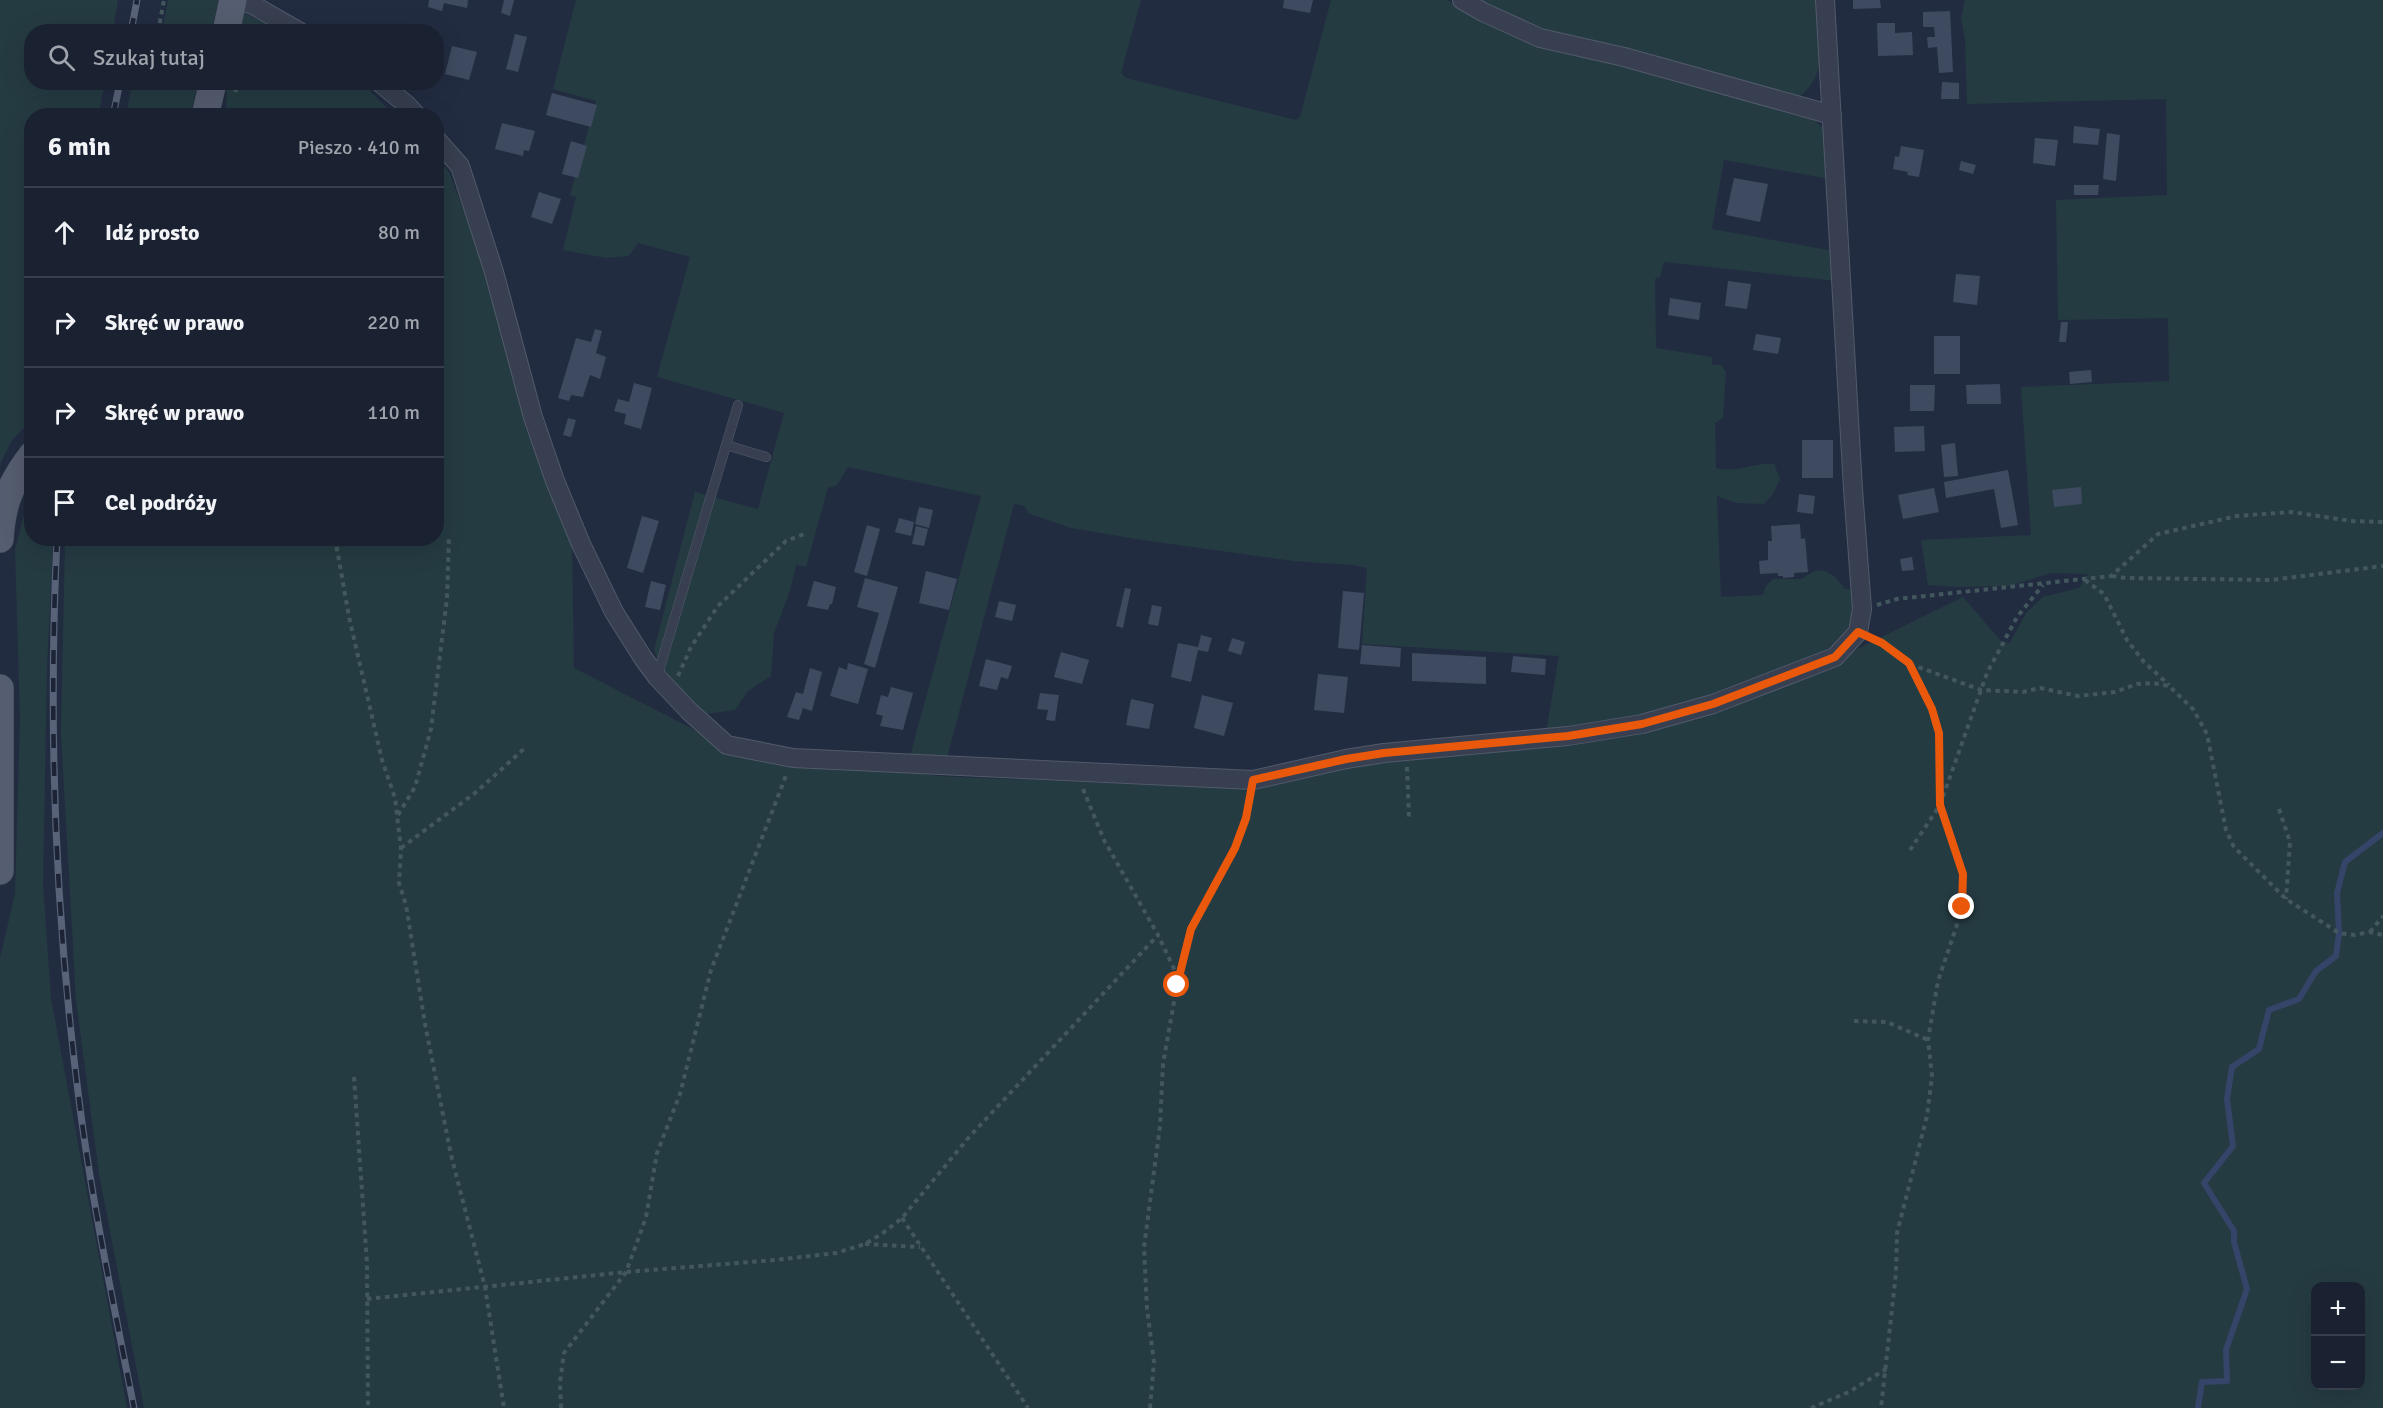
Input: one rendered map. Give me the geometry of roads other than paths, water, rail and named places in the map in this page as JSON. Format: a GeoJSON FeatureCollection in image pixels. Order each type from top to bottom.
{"type":"FeatureCollection","features":[{"type":"Feature","properties":{"kind":"main road"},"geometry":{"type":"LineString","coordinates":[[228,24],[236,0]]}},
{"type":"Feature","properties":{"kind":"main road"},"geometry":{"type":"LineString","coordinates":[[207,108],[211,90]]}},
{"type":"Feature","properties":{"kind":"main road"},"geometry":{"type":"LineString","coordinates":[[0,538],[1,517],[15,478],[24,466]]}},
{"type":"Feature","properties":{"kind":"main road"},"geometry":{"type":"LineString","coordinates":[[0,688],[0,871]]}},
{"type":"Feature","properties":{"kind":"street"},"geometry":{"type":"LineString","coordinates":[[236,0],[253,5],[286,24]]}},
{"type":"Feature","properties":{"kind":"street"},"geometry":{"type":"LineString","coordinates":[[1462,0],[1540,39],[1624,57],[1832,115]]}},
{"type":"Feature","properties":{"kind":"street"},"geometry":{"type":"LineString","coordinates":[[444,148],[460,166],[494,272],[533,417],[581,544],[614,612],[643,658],[689,711],[727,745],[793,758],[1253,780],[1346,759],[1568,736],[1642,724],[1713,704],[1835,657],[1858,632],[1862,609],[1825,0]]}},
{"type":"Feature","properties":{"kind":"street"},"geometry":{"type":"LineString","coordinates":[[389,90],[410,108]]}},
{"type":"Feature","properties":{"kind":"lane"},"geometry":{"type":"LineString","coordinates":[[657,676],[738,405]]}},
{"type":"Feature","properties":{"kind":"lane"},"geometry":{"type":"LineString","coordinates":[[726,445],[766,457]]}},
{"type":"Feature","properties":{"kind":"waterway"},"geometry":{"type":"LineString","coordinates":[[2198,1408],[2202,1382],[2227,1381],[2226,1350],[2247,1289],[2234,1242],[2234,1231],[2204,1183],[2233,1146],[2227,1099],[2232,1067],[2259,1049],[2269,1010],[2299,999],[2316,971],[2336,956],[2339,933],[2337,893],[2345,862],[2383,833]]}},
{"type":"Feature","properties":{"kind":"railway"},"geometry":{"type":"LineString","coordinates":[[132,24],[137,0]]}},
{"type":"Feature","properties":{"kind":"railway"},"geometry":{"type":"LineString","coordinates":[[115,108],[118,90]]}},
{"type":"Feature","properties":{"kind":"railway"},"geometry":{"type":"LineString","coordinates":[[57,546],[53,679],[54,749],[64,960],[90,1177],[134,1408]]}}]}
